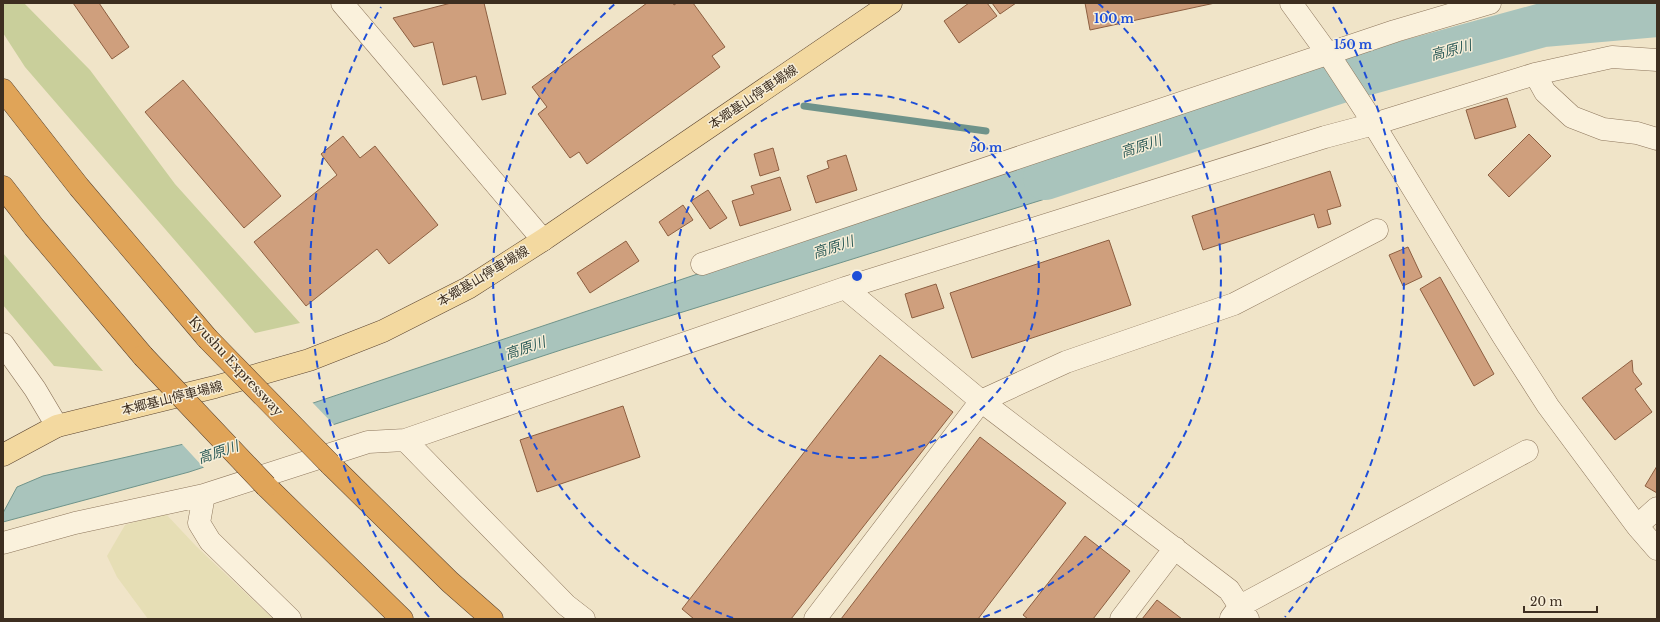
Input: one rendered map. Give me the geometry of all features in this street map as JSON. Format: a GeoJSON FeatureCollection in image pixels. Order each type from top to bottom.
{"type":"FeatureCollection","features":[{"type":"Feature","properties":{"kind":"highway","name":"Kyushu Expressway"},"geometry":{"type":"LineString","coordinates":[[3,90],[79,187],[207,338],[330,464],[450,582],[492,619]]}},
{"type":"Feature","properties":{"kind":"highway"},"geometry":{"type":"LineString","coordinates":[[3,187],[34,227],[143,356],[266,486],[402,619]]}},
{"type":"Feature","properties":{"kind":"main road","name":"本郷基山停車場線"},"geometry":{"type":"LineString","coordinates":[[3,455],[57,426],[215,388],[309,360],[383,331],[468,288],[543,240],[891,3]]}},
{"type":"Feature","properties":{"kind":"street"},"geometry":{"type":"LineString","coordinates":[[342,3],[543,240]]}},
{"type":"Feature","properties":{"kind":"street"},"geometry":{"type":"LineString","coordinates":[[1291,3],[1331,57],[1370,117],[1503,336],[1544,400],[1637,526],[1657,549]]}},
{"type":"Feature","properties":{"kind":"street"},"geometry":{"type":"LineString","coordinates":[[702,264],[1331,57],[1395,31],[1490,3]]}},
{"type":"Feature","properties":{"kind":"street"},"geometry":{"type":"LineString","coordinates":[[3,543],[75,524],[204,495],[368,442],[405,440],[845,288],[1317,140],[1370,117],[1535,74],[1612,57],[1657,60]]}},
{"type":"Feature","properties":{"kind":"street"},"geometry":{"type":"LineString","coordinates":[[1535,74],[1545,92],[1572,117],[1603,129],[1637,133],[1657,139]]}},
{"type":"Feature","properties":{"kind":"street"},"geometry":{"type":"LineString","coordinates":[[815,619],[981,401],[1066,362],[1234,304],[1377,230]]}},
{"type":"Feature","properties":{"kind":"street"},"geometry":{"type":"LineString","coordinates":[[845,288],[981,401],[1229,590],[1239,615],[1527,451]]}},
{"type":"Feature","properties":{"kind":"street"},"geometry":{"type":"LineString","coordinates":[[3,344],[36,390],[57,426]]}},
{"type":"Feature","properties":{"kind":"street"},"geometry":{"type":"LineString","coordinates":[[405,440],[566,605],[584,619]]}},
{"type":"Feature","properties":{"kind":"street"},"geometry":{"type":"LineString","coordinates":[[204,495],[199,523],[210,541],[290,619]]}},
{"type":"Feature","properties":{"kind":"street"},"geometry":{"type":"LineString","coordinates":[[1637,526],[1657,508]]}},
{"type":"Feature","properties":{"kind":"street"},"geometry":{"type":"LineString","coordinates":[[1121,619],[1175,548]]}},
{"type":"Feature","properties":{"kind":"shaded area"},"geometry":{"type":"Polygon","coordinates":[[[165,513],[196,546],[273,619],[148,619],[117,577],[107,556],[125,525],[165,513]]]}},
{"type":"Feature","properties":{"kind":"green space"},"geometry":{"type":"Polygon","coordinates":[[[3,3],[24,3],[90,70],[175,184],[300,323],[255,333],[25,67],[3,33],[3,3]]]}},
{"type":"Feature","properties":{"kind":"green space"},"geometry":{"type":"Polygon","coordinates":[[[3,253],[103,371],[54,366],[3,305],[3,253]]]}},
{"type":"Feature","properties":{"kind":"water"},"geometry":{"type":"Polygon","coordinates":[[[1085,144],[1122,175],[564,349],[189,472],[3,522],[3,513],[17,487],[43,476],[206,439],[1085,144]]]}},
{"type":"Feature","properties":{"kind":"pier"},"geometry":{"type":"Polygon","coordinates":[[[312,402],[335,426],[205,469],[181,443],[206,437],[312,402]]]}},
{"type":"Feature","properties":{"kind":"building"},"geometry":{"type":"Polygon","coordinates":[[[73,3],[99,3],[129,47],[112,59],[73,3]]]}},
{"type":"Feature","properties":{"kind":"building"},"geometry":{"type":"Polygon","coordinates":[[[451,3],[484,3],[506,94],[482,100],[476,76],[443,85],[433,42],[414,47],[393,18],[451,3]]]}},
{"type":"Feature","properties":{"kind":"building"},"geometry":{"type":"Polygon","coordinates":[[[647,3],[673,3],[674,5],[677,3],[693,3],[725,47],[712,56],[720,67],[587,164],[579,152],[570,158],[538,114],[547,107],[532,87],[647,3]]]}},
{"type":"Feature","properties":{"kind":"building"},"geometry":{"type":"Polygon","coordinates":[[[969,3],[987,3],[997,16],[959,43],[944,21],[969,3]]]}},
{"type":"Feature","properties":{"kind":"building"},"geometry":{"type":"Polygon","coordinates":[[[992,3],[1016,3],[1000,14],[992,3]]]}},
{"type":"Feature","properties":{"kind":"building"},"geometry":{"type":"Polygon","coordinates":[[[1085,3],[1215,3],[1090,30],[1085,3]]]}},
{"type":"Feature","properties":{"kind":"building"},"geometry":{"type":"Polygon","coordinates":[[[183,80],[281,196],[244,228],[145,112],[183,80]]]}},
{"type":"Feature","properties":{"kind":"building"},"geometry":{"type":"Polygon","coordinates":[[[1507,98],[1516,127],[1475,139],[1466,110],[1507,98]]]}},
{"type":"Feature","properties":{"kind":"building"},"geometry":{"type":"Polygon","coordinates":[[[1529,134],[1551,156],[1509,197],[1488,175],[1529,134]]]}},
{"type":"Feature","properties":{"kind":"building"},"geometry":{"type":"Polygon","coordinates":[[[343,136],[360,158],[375,146],[438,225],[389,264],[377,249],[306,306],[254,242],[337,175],[321,154],[343,136]]]}},
{"type":"Feature","properties":{"kind":"building"},"geometry":{"type":"Polygon","coordinates":[[[773,148],[779,170],[760,176],[754,154],[773,148]]]}},
{"type":"Feature","properties":{"kind":"building"},"geometry":{"type":"Polygon","coordinates":[[[846,155],[857,190],[816,203],[807,176],[829,168],[827,161],[846,155]]]}},
{"type":"Feature","properties":{"kind":"building"},"geometry":{"type":"Polygon","coordinates":[[[1330,171],[1341,206],[1327,210],[1331,224],[1318,228],[1314,214],[1203,250],[1192,216],[1330,171]]]}},
{"type":"Feature","properties":{"kind":"building"},"geometry":{"type":"Polygon","coordinates":[[[780,177],[791,210],[740,226],[732,201],[754,194],[751,186],[780,177]]]}},
{"type":"Feature","properties":{"kind":"building"},"geometry":{"type":"Polygon","coordinates":[[[708,190],[727,218],[710,229],[691,201],[708,190]]]}},
{"type":"Feature","properties":{"kind":"building"},"geometry":{"type":"Polygon","coordinates":[[[683,205],[693,220],[668,236],[659,222],[683,205]]]}},
{"type":"Feature","properties":{"kind":"building"},"geometry":{"type":"Polygon","coordinates":[[[1109,240],[1131,305],[972,358],[950,293],[1109,240]]]}},
{"type":"Feature","properties":{"kind":"building"},"geometry":{"type":"Polygon","coordinates":[[[626,241],[639,261],[590,293],[577,273],[626,241]]]}},
{"type":"Feature","properties":{"kind":"building"},"geometry":{"type":"Polygon","coordinates":[[[1408,247],[1422,277],[1403,286],[1389,255],[1408,247]]]}},
{"type":"Feature","properties":{"kind":"building"},"geometry":{"type":"Polygon","coordinates":[[[1440,277],[1494,374],[1474,386],[1420,289],[1440,277]]]}},
{"type":"Feature","properties":{"kind":"building"},"geometry":{"type":"Polygon","coordinates":[[[936,284],[944,308],[912,318],[905,294],[936,284]]]}},
{"type":"Feature","properties":{"kind":"building"},"geometry":{"type":"Polygon","coordinates":[[[880,355],[953,412],[791,619],[694,619],[682,609],[880,355]]]}},
{"type":"Feature","properties":{"kind":"building"},"geometry":{"type":"Polygon","coordinates":[[[1632,360],[1633,372],[1642,384],[1635,389],[1652,412],[1615,440],[1582,398],[1632,360]]]}},
{"type":"Feature","properties":{"kind":"building"},"geometry":{"type":"Polygon","coordinates":[[[623,406],[640,457],[537,492],[520,440],[623,406]]]}},
{"type":"Feature","properties":{"kind":"building"},"geometry":{"type":"Polygon","coordinates":[[[980,437],[1066,503],[978,619],[841,619],[980,437]]]}},
{"type":"Feature","properties":{"kind":"building"},"geometry":{"type":"Polygon","coordinates":[[[1657,466],[1657,493],[1645,486],[1657,466]]]}},
{"type":"Feature","properties":{"kind":"building"},"geometry":{"type":"Polygon","coordinates":[[[1085,536],[1130,571],[1093,619],[1028,619],[1023,615],[1085,536]]]}},
{"type":"Feature","properties":{"kind":"building"},"geometry":{"type":"Polygon","coordinates":[[[1157,600],[1182,619],[1142,619],[1157,600]]]}},
{"type":"Feature","properties":{"kind":"waterway","name":"高原川"},"geometry":{"type":"LineString","coordinates":[[1045,178],[1353,77],[1543,25],[1657,15]]}},
{"type":"Feature","properties":{"kind":"waterway"},"geometry":{"type":"LineString","coordinates":[[804,106],[986,131]]}}]}
